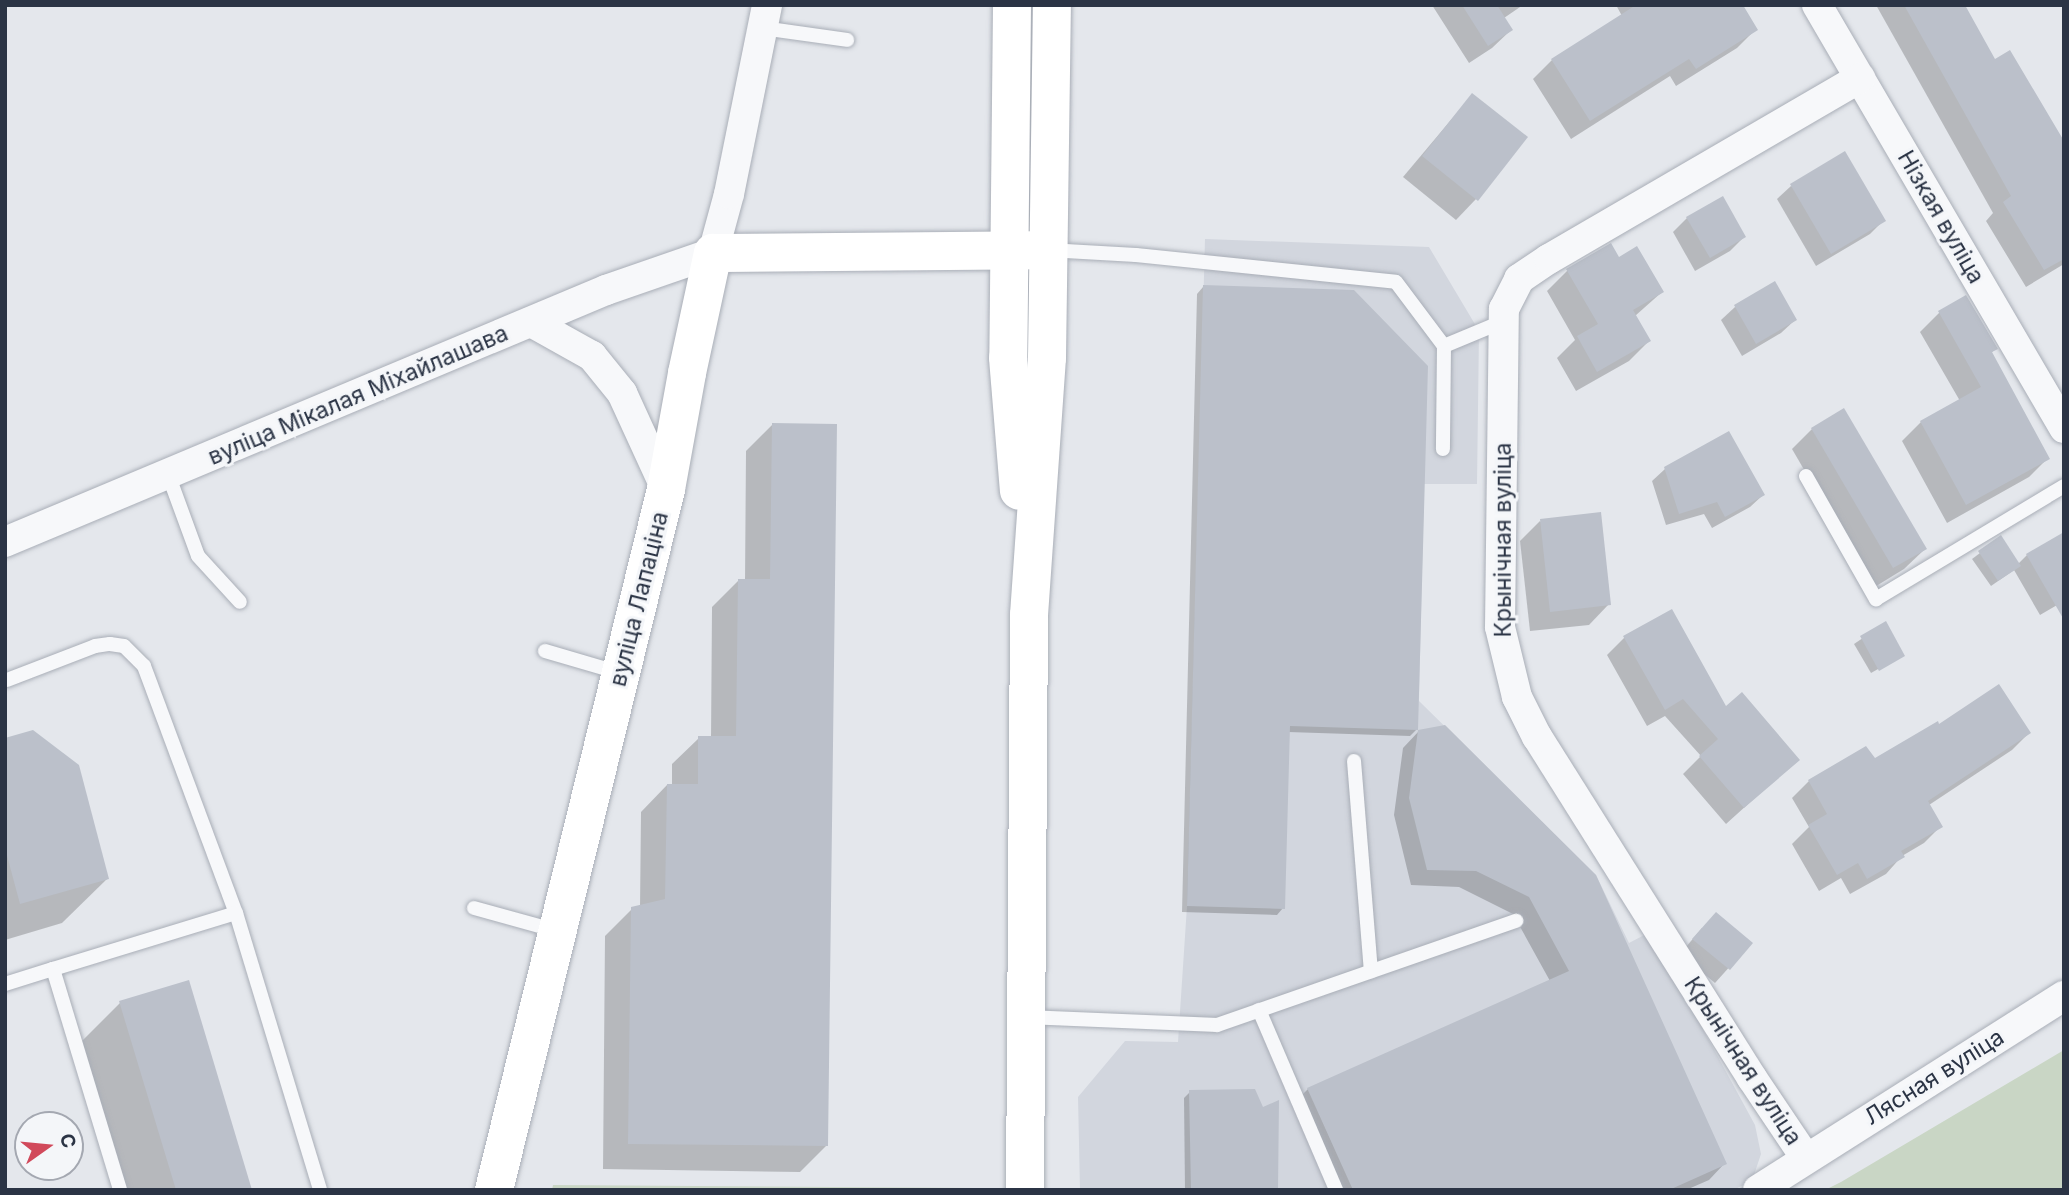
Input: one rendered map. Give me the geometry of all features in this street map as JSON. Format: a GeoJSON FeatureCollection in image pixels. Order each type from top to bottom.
{"type":"FeatureCollection","features":[{"type":"Feature","properties":{"kind":"main road"},"geometry":{"type":"LineString","coordinates":[[1012,5],[1008,358],[1029,615]]}},
{"type":"Feature","properties":{"kind":"main road"},"geometry":{"type":"LineString","coordinates":[[1024,1190],[1029,615],[1047,358],[1052,5]]}},
{"type":"Feature","properties":{"kind":"main road"},"geometry":{"type":"LineString","coordinates":[[713,253],[1047,250]]}},
{"type":"Feature","properties":{"kind":"main road","name":"вуліца Лапаціна"},"geometry":{"type":"LineString","coordinates":[[494,1190],[666,489],[713,253]]}},
{"type":"Feature","properties":{"kind":"street","name":"Нізкая вуліца"},"geometry":{"type":"LineString","coordinates":[[1817,5],[2064,428]]}},
{"type":"Feature","properties":{"kind":"street","name":"вуліца Лапаціна"},"geometry":{"type":"LineString","coordinates":[[713,253],[729,194],[764,17]]}},
{"type":"Feature","properties":{"kind":"street","name":"Крынічная вуліца"},"geometry":{"type":"LineString","coordinates":[[1805,1157],[1744,1067],[1536,737],[1517,697],[1500,627],[1504,309],[1519,279],[1539,265],[1860,78]]}},
{"type":"Feature","properties":{"kind":"street","name":"вуліца Мікалая Міхайлашава"},"geometry":{"type":"LineString","coordinates":[[5,542],[606,290],[713,253]]}},
{"type":"Feature","properties":{"kind":"street"},"geometry":{"type":"LineString","coordinates":[[531,322],[592,356],[622,393],[666,489]]}},
{"type":"Feature","properties":{"kind":"street","name":"Лясная вуліца"},"geometry":{"type":"LineString","coordinates":[[1758,1190],[1805,1157],[2064,996]]}},
{"type":"Feature","properties":{"kind":"lane"},"geometry":{"type":"LineString","coordinates":[[764,17],[846,40]]}},
{"type":"Feature","properties":{"kind":"lane"},"geometry":{"type":"LineString","coordinates":[[1047,250],[1136,255],[1396,282],[1444,346],[1443,449]]}},
{"type":"Feature","properties":{"kind":"lane"},"geometry":{"type":"LineString","coordinates":[[1444,346],[1504,321]]}},
{"type":"Feature","properties":{"kind":"lane"},"geometry":{"type":"LineString","coordinates":[[168,474],[198,556],[240,602]]}},
{"type":"Feature","properties":{"kind":"lane"},"geometry":{"type":"LineString","coordinates":[[1806,476],[1876,599],[2064,486]]}},
{"type":"Feature","properties":{"kind":"lane"},"geometry":{"type":"LineString","coordinates":[[7,680],[95,646],[124,646],[144,666],[236,913],[320,1190]]}},
{"type":"Feature","properties":{"kind":"lane"},"geometry":{"type":"LineString","coordinates":[[545,651],[621,673]]}},
{"type":"Feature","properties":{"kind":"lane"},"geometry":{"type":"LineString","coordinates":[[1354,761],[1371,971]]}},
{"type":"Feature","properties":{"kind":"lane"},"geometry":{"type":"LineString","coordinates":[[474,908],[559,931]]}},
{"type":"Feature","properties":{"kind":"lane"},"geometry":{"type":"LineString","coordinates":[[5,984],[236,913]]}},
{"type":"Feature","properties":{"kind":"lane"},"geometry":{"type":"LineString","coordinates":[[1026,1017],[1217,1025],[1516,921]]}},
{"type":"Feature","properties":{"kind":"lane"},"geometry":{"type":"LineString","coordinates":[[53,969],[120,1190]]}},
{"type":"Feature","properties":{"kind":"lane"},"geometry":{"type":"LineString","coordinates":[[1259,1010],[1336,1190]]}},
{"type":"Feature","properties":{"kind":"shaded area"},"geometry":{"type":"Polygon","coordinates":[[[1205,239],[1429,247],[1479,331],[1477,484],[1424,484],[1419,701],[1596,875],[1629,943],[1650,932],[1755,1125],[1761,1154],[1752,1181],[1733,1190],[1080,1190],[1078,1097],[1125,1041],[1178,1042],[1187,906],[1205,239]]]}},
{"type":"Feature","properties":{"kind":"green space"},"geometry":{"type":"Polygon","coordinates":[[[2064,1050],[2064,1190],[1825,1190],[1841,1182],[2064,1050]]]}},
{"type":"Feature","properties":{"kind":"green space"},"geometry":{"type":"Polygon","coordinates":[[[553,1185],[974,1188],[974,1190],[552,1190],[553,1185]]]}},
{"type":"Feature","properties":{"kind":"building"},"geometry":{"type":"Polygon","coordinates":[[[1462,5],[1497,5],[1513,30],[1488,46],[1462,5]]]}},
{"type":"Feature","properties":{"kind":"building"},"geometry":{"type":"Polygon","coordinates":[[[1636,5],[1743,5],[1758,30],[1696,69],[1689,59],[1590,121],[1551,59],[1636,5]]]}},
{"type":"Feature","properties":{"kind":"building"},"geometry":{"type":"Polygon","coordinates":[[[1904,5],[1965,5],[1995,59],[2010,50],[2064,141],[2064,259],[2044,270],[2003,202],[2011,196],[1904,5]]]}},
{"type":"Feature","properties":{"kind":"building"},"geometry":{"type":"Polygon","coordinates":[[[1472,93],[1528,137],[1478,201],[1422,156],[1472,93]]]}},
{"type":"Feature","properties":{"kind":"building"},"geometry":{"type":"Polygon","coordinates":[[[1845,151],[1886,221],[1831,254],[1790,184],[1845,151]]]}},
{"type":"Feature","properties":{"kind":"building"},"geometry":{"type":"Polygon","coordinates":[[[1723,196],[1746,237],[1710,258],[1686,217],[1723,196]]]}},
{"type":"Feature","properties":{"kind":"building"},"geometry":{"type":"Polygon","coordinates":[[[1611,243],[1619,257],[1637,246],[1664,292],[1633,310],[1651,341],[1597,372],[1577,336],[1598,324],[1566,269],[1611,243]]]}},
{"type":"Feature","properties":{"kind":"building"},"geometry":{"type":"Polygon","coordinates":[[[1775,281],[1797,320],[1756,344],[1734,305],[1775,281]]]}},
{"type":"Feature","properties":{"kind":"building"},"geometry":{"type":"Polygon","coordinates":[[[1203,285],[1354,290],[1428,366],[1418,730],[1290,726],[1285,909],[1187,906],[1203,285]]]}},
{"type":"Feature","properties":{"kind":"building"},"geometry":{"type":"Polygon","coordinates":[[[1966,295],[1998,349],[1992,352],[2050,459],[1966,505],[1920,421],[1981,387],[1938,311],[1966,295]]]}},
{"type":"Feature","properties":{"kind":"building"},"geometry":{"type":"Polygon","coordinates":[[[1844,408],[1927,549],[1893,568],[1811,428],[1844,408]]]}},
{"type":"Feature","properties":{"kind":"building"},"geometry":{"type":"Polygon","coordinates":[[[772,423],[837,424],[828,1146],[628,1144],[631,907],[665,899],[667,784],[698,784],[698,736],[736,736],[738,579],[770,579],[772,423]]]}},
{"type":"Feature","properties":{"kind":"building"},"geometry":{"type":"Polygon","coordinates":[[[1729,431],[1765,495],[1725,517],[1717,502],[1679,514],[1664,467],[1729,431]]]}},
{"type":"Feature","properties":{"kind":"building"},"geometry":{"type":"Polygon","coordinates":[[[1601,512],[1611,605],[1550,612],[1540,519],[1601,512]]]}},
{"type":"Feature","properties":{"kind":"building"},"geometry":{"type":"Polygon","coordinates":[[[2064,532],[2064,620],[2026,554],[2064,532]]]}},
{"type":"Feature","properties":{"kind":"building"},"geometry":{"type":"Polygon","coordinates":[[[2001,535],[2021,566],[1998,581],[1978,551],[2001,535]]]}},
{"type":"Feature","properties":{"kind":"building"},"geometry":{"type":"Polygon","coordinates":[[[1672,609],[1726,706],[1742,692],[1800,760],[1744,808],[1699,756],[1718,739],[1683,699],[1665,710],[1623,636],[1672,609]]]}},
{"type":"Feature","properties":{"kind":"building"},"geometry":{"type":"Polygon","coordinates":[[[1886,621],[1905,656],[1879,671],[1860,636],[1886,621]]]}},
{"type":"Feature","properties":{"kind":"building"},"geometry":{"type":"Polygon","coordinates":[[[1999,684],[2031,733],[1928,801],[1943,827],[1901,851],[1905,857],[1867,879],[1858,863],[1837,875],[1808,825],[1827,814],[1808,780],[1866,746],[1875,758],[1938,721],[1939,724],[1999,684]]]}},
{"type":"Feature","properties":{"kind":"building"},"geometry":{"type":"Polygon","coordinates":[[[1445,725],[1596,875],[1727,1164],[1669,1190],[1353,1190],[1307,1088],[1569,971],[1529,897],[1476,871],[1427,870],[1409,798],[1418,730],[1445,725]]]}},
{"type":"Feature","properties":{"kind":"building"},"geometry":{"type":"Polygon","coordinates":[[[33,730],[79,765],[109,879],[20,904],[5,848],[5,738],[33,730]]]}},
{"type":"Feature","properties":{"kind":"building"},"geometry":{"type":"Polygon","coordinates":[[[1716,912],[1753,943],[1730,970],[1692,939],[1716,912]]]}},
{"type":"Feature","properties":{"kind":"building"},"geometry":{"type":"Polygon","coordinates":[[[189,980],[252,1190],[176,1190],[119,1001],[189,980]]]}},
{"type":"Feature","properties":{"kind":"building"},"geometry":{"type":"Polygon","coordinates":[[[1255,1089],[1263,1107],[1279,1100],[1278,1190],[1191,1190],[1189,1090],[1255,1089]]]}}]}
